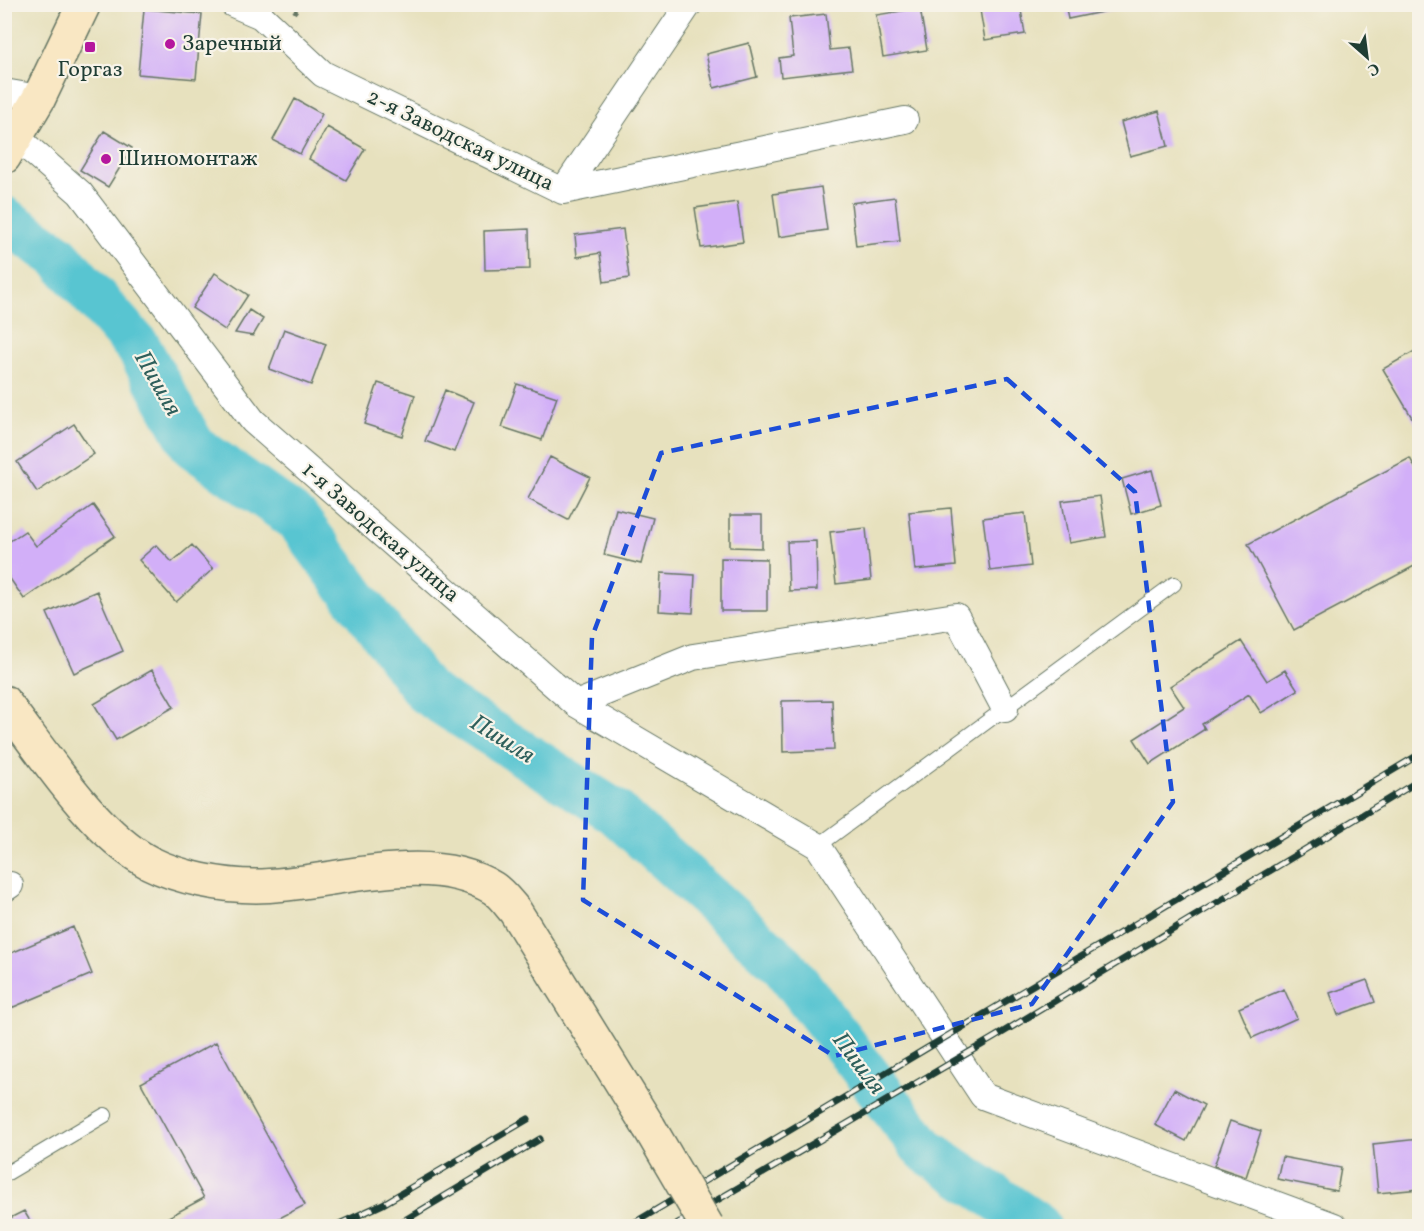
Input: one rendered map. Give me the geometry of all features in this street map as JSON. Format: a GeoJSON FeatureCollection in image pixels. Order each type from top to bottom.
{"type":"FeatureCollection","features":[{"type":"Feature","properties":{"kind":"main road"},"geometry":{"type":"LineString","coordinates":[[10,147],[39,98],[84,4]]}},
{"type":"Feature","properties":{"kind":"main road"},"geometry":{"type":"LineString","coordinates":[[4,702],[109,834],[150,863],[203,880],[256,886],[408,870],[457,874],[494,888],[515,911],[649,1127],[707,1227]]}},
{"type":"Feature","properties":{"kind":"street","name":"2-я Заводская улица"},"geometry":{"type":"LineString","coordinates":[[233,4],[261,16],[323,75],[563,192],[689,4]]}},
{"type":"Feature","properties":{"kind":"street"},"geometry":{"type":"LineString","coordinates":[[4,92],[39,98]]}},
{"type":"Feature","properties":{"kind":"street"},"geometry":{"type":"LineString","coordinates":[[563,192],[905,120]]}},
{"type":"Feature","properties":{"kind":"street","name":"1-я Заводская улица"},"geometry":{"type":"LineString","coordinates":[[10,147],[80,193],[253,422],[576,704],[818,846]]}},
{"type":"Feature","properties":{"kind":"street"},"geometry":{"type":"LineString","coordinates":[[576,704],[693,657],[956,616],[1005,709]]}},
{"type":"Feature","properties":{"kind":"street"},"geometry":{"type":"LineString","coordinates":[[818,846],[983,1096],[1334,1227]]}},
{"type":"Feature","properties":{"kind":"lane"},"geometry":{"type":"LineString","coordinates":[[818,846],[1174,585]]}},
{"type":"Feature","properties":{"kind":"lane"},"geometry":{"type":"LineString","coordinates":[[4,1175],[105,1115]]}},
{"type":"Feature","properties":{"kind":"highlighted area"},"geometry":{"type":"Polygon","coordinates":[[[1007,379],[1135,492],[1173,802],[1032,1004],[834,1056],[583,900],[592,637],[661,453],[1007,379]]]}},
{"type":"Feature","properties":{"kind":"building"},"geometry":{"type":"Polygon","coordinates":[[[979,4],[1020,4],[1025,34],[985,40],[979,4]]]}},
{"type":"Feature","properties":{"kind":"building"},"geometry":{"type":"Polygon","coordinates":[[[1065,4],[1116,4],[1117,9],[1068,19],[1065,4]]]}},
{"type":"Feature","properties":{"kind":"building"},"geometry":{"type":"Polygon","coordinates":[[[920,8],[927,50],[883,57],[876,15],[920,8]]]}},
{"type":"Feature","properties":{"kind":"building","name":"Заречный"},"geometry":{"type":"Polygon","coordinates":[[[144,9],[202,14],[196,79],[138,74],[144,9]]]}},
{"type":"Feature","properties":{"kind":"building"},"geometry":{"type":"Polygon","coordinates":[[[826,14],[830,50],[849,48],[852,69],[781,77],[779,58],[793,56],[789,18],[826,14]]]}},
{"type":"Feature","properties":{"kind":"building"},"geometry":{"type":"Polygon","coordinates":[[[749,43],[757,77],[714,88],[706,54],[749,43]]]}},
{"type":"Feature","properties":{"kind":"building"},"geometry":{"type":"Polygon","coordinates":[[[295,99],[322,114],[300,154],[273,140],[295,99]]]}},
{"type":"Feature","properties":{"kind":"building"},"geometry":{"type":"Polygon","coordinates":[[[1159,111],[1168,146],[1130,156],[1121,122],[1159,111]]]}},
{"type":"Feature","properties":{"kind":"building"},"geometry":{"type":"Polygon","coordinates":[[[327,127],[365,149],[346,180],[309,159],[327,127]]]}},
{"type":"Feature","properties":{"kind":"building","name":"Шиномонтаж"},"geometry":{"type":"Polygon","coordinates":[[[104,131],[132,148],[108,187],[80,170],[104,131]]]}},
{"type":"Feature","properties":{"kind":"building"},"geometry":{"type":"Polygon","coordinates":[[[821,187],[827,230],[779,237],[773,194],[821,187]]]}},
{"type":"Feature","properties":{"kind":"building"},"geometry":{"type":"Polygon","coordinates":[[[895,197],[900,241],[856,246],[851,203],[895,197]]]}},
{"type":"Feature","properties":{"kind":"building"},"geometry":{"type":"Polygon","coordinates":[[[737,202],[743,242],[701,248],[695,208],[737,202]]]}},
{"type":"Feature","properties":{"kind":"building"},"geometry":{"type":"Polygon","coordinates":[[[529,229],[530,269],[485,270],[484,231],[529,229]]]}},
{"type":"Feature","properties":{"kind":"building"},"geometry":{"type":"Polygon","coordinates":[[[623,229],[629,278],[604,282],[600,253],[577,257],[575,235],[623,229]]]}},
{"type":"Feature","properties":{"kind":"building"},"geometry":{"type":"Polygon","coordinates":[[[215,273],[248,295],[225,330],[192,308],[215,273]]]}},
{"type":"Feature","properties":{"kind":"building"},"geometry":{"type":"Polygon","coordinates":[[[249,310],[263,319],[253,336],[235,333],[249,310]]]}},
{"type":"Feature","properties":{"kind":"building"},"geometry":{"type":"Polygon","coordinates":[[[284,329],[326,344],[311,385],[269,369],[284,329]]]}},
{"type":"Feature","properties":{"kind":"building"},"geometry":{"type":"Polygon","coordinates":[[[1420,348],[1420,431],[1383,369],[1420,348]]]}},
{"type":"Feature","properties":{"kind":"building"},"geometry":{"type":"Polygon","coordinates":[[[378,383],[415,395],[402,436],[364,424],[378,383]]]}},
{"type":"Feature","properties":{"kind":"building"},"geometry":{"type":"Polygon","coordinates":[[[517,384],[557,397],[542,440],[502,427],[517,384]]]}},
{"type":"Feature","properties":{"kind":"building"},"geometry":{"type":"Polygon","coordinates":[[[445,390],[474,402],[454,452],[425,441],[445,390]]]}},
{"type":"Feature","properties":{"kind":"building"},"geometry":{"type":"Polygon","coordinates":[[[74,424],[94,454],[37,492],[17,462],[74,424]]]}},
{"type":"Feature","properties":{"kind":"building"},"geometry":{"type":"Polygon","coordinates":[[[550,457],[590,477],[568,520],[528,499],[550,457]]]}},
{"type":"Feature","properties":{"kind":"building"},"geometry":{"type":"Polygon","coordinates":[[[1410,458],[1420,477],[1420,563],[1294,630],[1248,544],[1410,458]]]}},
{"type":"Feature","properties":{"kind":"building"},"geometry":{"type":"Polygon","coordinates":[[[1152,470],[1161,505],[1131,514],[1122,479],[1152,470]]]}},
{"type":"Feature","properties":{"kind":"building"},"geometry":{"type":"Polygon","coordinates":[[[1100,496],[1106,537],[1069,543],[1062,501],[1100,496]]]}},
{"type":"Feature","properties":{"kind":"building"},"geometry":{"type":"Polygon","coordinates":[[[93,505],[115,536],[24,599],[4,570],[4,545],[25,531],[36,546],[93,505]]]}},
{"type":"Feature","properties":{"kind":"building"},"geometry":{"type":"Polygon","coordinates":[[[951,508],[956,566],[915,570],[909,512],[951,508]]]}},
{"type":"Feature","properties":{"kind":"building"},"geometry":{"type":"Polygon","coordinates":[[[616,509],[653,518],[641,564],[604,555],[616,509]]]}},
{"type":"Feature","properties":{"kind":"building"},"geometry":{"type":"Polygon","coordinates":[[[1025,513],[1031,566],[990,571],[983,518],[1025,513]]]}},
{"type":"Feature","properties":{"kind":"building"},"geometry":{"type":"Polygon","coordinates":[[[730,515],[762,515],[762,548],[730,547],[730,515]]]}},
{"type":"Feature","properties":{"kind":"building"},"geometry":{"type":"Polygon","coordinates":[[[866,528],[871,580],[836,584],[830,532],[866,528]]]}},
{"type":"Feature","properties":{"kind":"building"},"geometry":{"type":"Polygon","coordinates":[[[816,541],[817,590],[789,591],[787,542],[816,541]]]}},
{"type":"Feature","properties":{"kind":"building"},"geometry":{"type":"Polygon","coordinates":[[[156,545],[172,562],[192,545],[213,569],[176,602],[139,560],[156,545]]]}},
{"type":"Feature","properties":{"kind":"building"},"geometry":{"type":"Polygon","coordinates":[[[721,558],[767,559],[767,611],[721,611],[721,558]]]}},
{"type":"Feature","properties":{"kind":"building"},"geometry":{"type":"Polygon","coordinates":[[[661,573],[695,575],[693,613],[659,611],[661,573]]]}},
{"type":"Feature","properties":{"kind":"building"},"geometry":{"type":"Polygon","coordinates":[[[97,591],[123,651],[74,673],[47,613],[97,591]]]}},
{"type":"Feature","properties":{"kind":"building"},"geometry":{"type":"Polygon","coordinates":[[[1241,641],[1267,681],[1285,670],[1298,690],[1261,713],[1249,694],[1202,724],[1205,729],[1150,764],[1134,739],[1184,707],[1170,686],[1241,641]]]}},
{"type":"Feature","properties":{"kind":"building"},"geometry":{"type":"Polygon","coordinates":[[[152,670],[174,707],[116,740],[94,704],[152,670]]]}},
{"type":"Feature","properties":{"kind":"building"},"geometry":{"type":"Polygon","coordinates":[[[832,700],[834,750],[783,752],[782,701],[832,700]]]}},
{"type":"Feature","properties":{"kind":"building"},"geometry":{"type":"Polygon","coordinates":[[[73,927],[92,974],[4,1011],[4,956],[73,927]]]}},
{"type":"Feature","properties":{"kind":"building"},"geometry":{"type":"Polygon","coordinates":[[[1367,980],[1375,1002],[1338,1015],[1330,993],[1367,980]]]}},
{"type":"Feature","properties":{"kind":"building"},"geometry":{"type":"Polygon","coordinates":[[[1284,989],[1297,1018],[1252,1038],[1239,1008],[1284,989]]]}},
{"type":"Feature","properties":{"kind":"building"},"geometry":{"type":"Polygon","coordinates":[[[216,1042],[305,1205],[264,1226],[152,1226],[204,1198],[141,1083],[216,1042]]]}},
{"type":"Feature","properties":{"kind":"building"},"geometry":{"type":"Polygon","coordinates":[[[1174,1089],[1204,1105],[1186,1141],[1155,1125],[1174,1089]]]}},
{"type":"Feature","properties":{"kind":"building"},"geometry":{"type":"Polygon","coordinates":[[[1230,1121],[1261,1131],[1246,1177],[1214,1166],[1230,1121]]]}},
{"type":"Feature","properties":{"kind":"building"},"geometry":{"type":"Polygon","coordinates":[[[1419,1139],[1420,1189],[1378,1193],[1373,1144],[1419,1139]]]}},
{"type":"Feature","properties":{"kind":"building"},"geometry":{"type":"Polygon","coordinates":[[[1282,1157],[1341,1168],[1337,1191],[1277,1179],[1282,1157]]]}},
{"type":"Feature","properties":{"kind":"building"},"geometry":{"type":"Polygon","coordinates":[[[24,1211],[33,1226],[4,1226],[4,1221],[24,1211]]]}},
{"type":"Feature","properties":{"kind":"waterway","name":"Пишля"},"geometry":{"type":"LineString","coordinates":[[4,219],[58,256],[138,347],[193,446],[297,519],[426,692],[615,812],[784,966],[925,1150],[1038,1226]]}},
{"type":"Feature","properties":{"kind":"railway"},"geometry":{"type":"LineString","coordinates":[[629,1226],[1420,754]]}},
{"type":"Feature","properties":{"kind":"railway"},"geometry":{"type":"LineString","coordinates":[[673,1226],[995,1037],[1420,780]]}},
{"type":"Feature","properties":{"kind":"railway"},"geometry":{"type":"LineString","coordinates":[[335,1226],[383,1204],[528,1119]]}},
{"type":"Feature","properties":{"kind":"railway"},"geometry":{"type":"LineString","coordinates":[[395,1226],[540,1139]]}},
{"type":"Feature","properties":{"kind":"place","name":"Заречный"},"geometry":{"type":"Point","coordinates":[170,44]}},
{"type":"Feature","properties":{"kind":"place","name":"Горгаз"},"geometry":{"type":"Point","coordinates":[90,47]}},
{"type":"Feature","properties":{"kind":"place","name":"Шиномонтаж"},"geometry":{"type":"Point","coordinates":[106,159]}}]}
